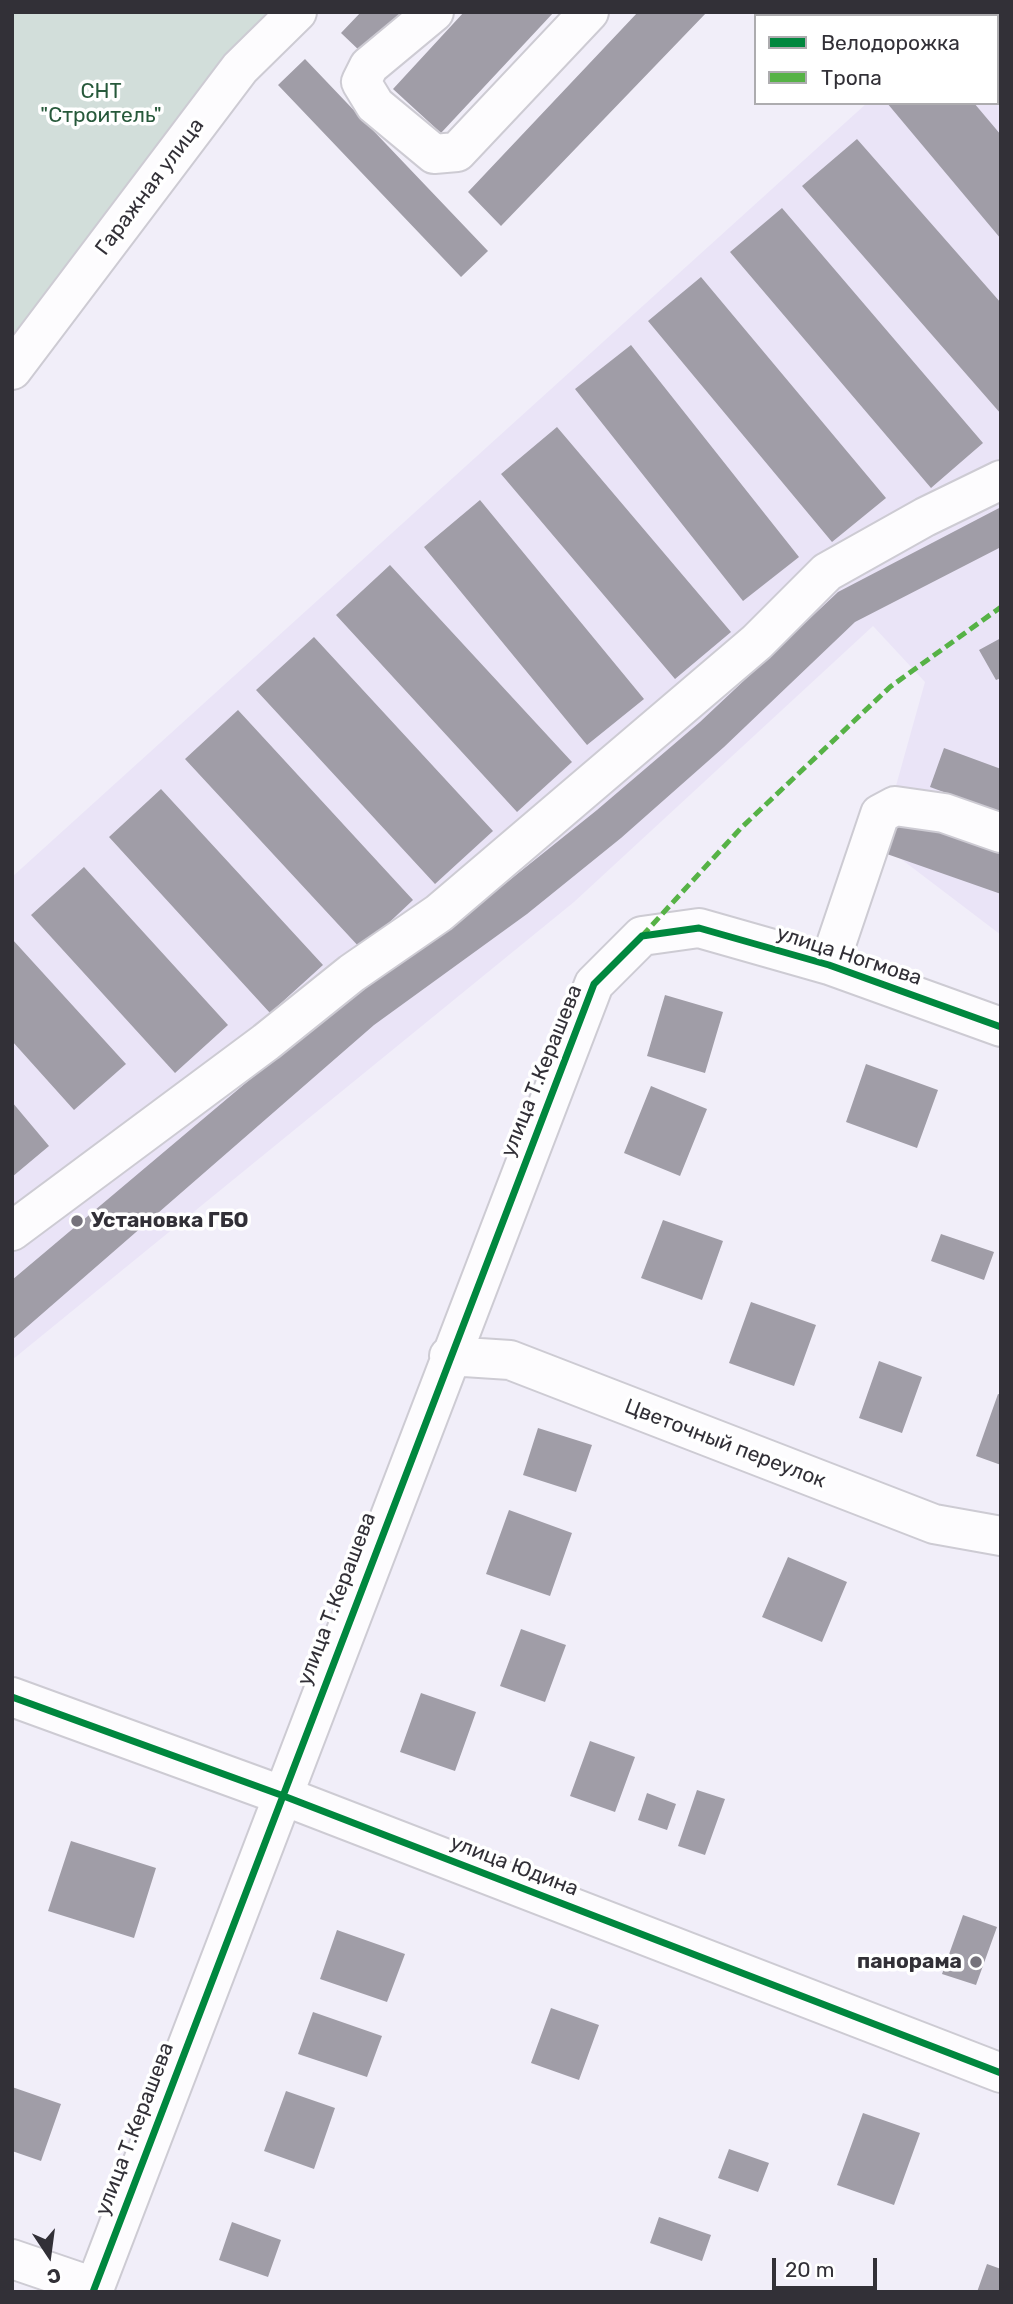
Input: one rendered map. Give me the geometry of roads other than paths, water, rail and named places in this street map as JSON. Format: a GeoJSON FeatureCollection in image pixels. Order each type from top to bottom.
{"type":"FeatureCollection","features":[{"type":"Feature","properties":{"kind":"street","name":"Гаражная улица"},"geometry":{"type":"LineString","coordinates":[[12,370],[240,68],[297,12]]}},
{"type":"Feature","properties":{"kind":"street"},"geometry":{"type":"LineString","coordinates":[[434,12],[369,66],[361,82],[375,105],[434,154],[457,152],[589,12]]}},
{"type":"Feature","properties":{"kind":"street"},"geometry":{"type":"LineString","coordinates":[[12,1231],[266,1042],[352,973],[439,913],[757,642],[827,572],[925,517],[1001,480]]}},
{"type":"Feature","properties":{"kind":"street"},"geometry":{"type":"LineString","coordinates":[[830,965],[880,814],[895,806],[944,813],[1001,833]]}},
{"type":"Feature","properties":{"kind":"street","name":"улица Ногмова"},"geometry":{"type":"LineString","coordinates":[[642,936],[699,928],[830,965],[1001,1027]]}},
{"type":"Feature","properties":{"kind":"street","name":"улица Т.Керашева"},"geometry":{"type":"LineString","coordinates":[[93,2289],[594,984],[642,936]]}},
{"type":"Feature","properties":{"kind":"street","name":"Цветочный переулок"},"geometry":{"type":"LineString","coordinates":[[449,1356],[510,1360],[934,1524],[1001,1536]]}},
{"type":"Feature","properties":{"kind":"street","name":"улица Юдина"},"geometry":{"type":"LineString","coordinates":[[12,1697],[281,1796],[1001,2073]]}},
{"type":"Feature","properties":{"kind":"street"},"geometry":{"type":"LineString","coordinates":[[12,2259],[93,2289]]}},
{"type":"Feature","properties":{"kind":"place","name":"Установка ГБО"},"geometry":{"type":"Point","coordinates":[77,1221]}},
{"type":"Feature","properties":{"kind":"place","name":"панорама"},"geometry":{"type":"Point","coordinates":[976,1962]}},
{"type":"Feature","properties":{"kind":"park label","name":"СНТ \"Строитель\""},"geometry":{"type":"Point","coordinates":[101,104]}}]}
